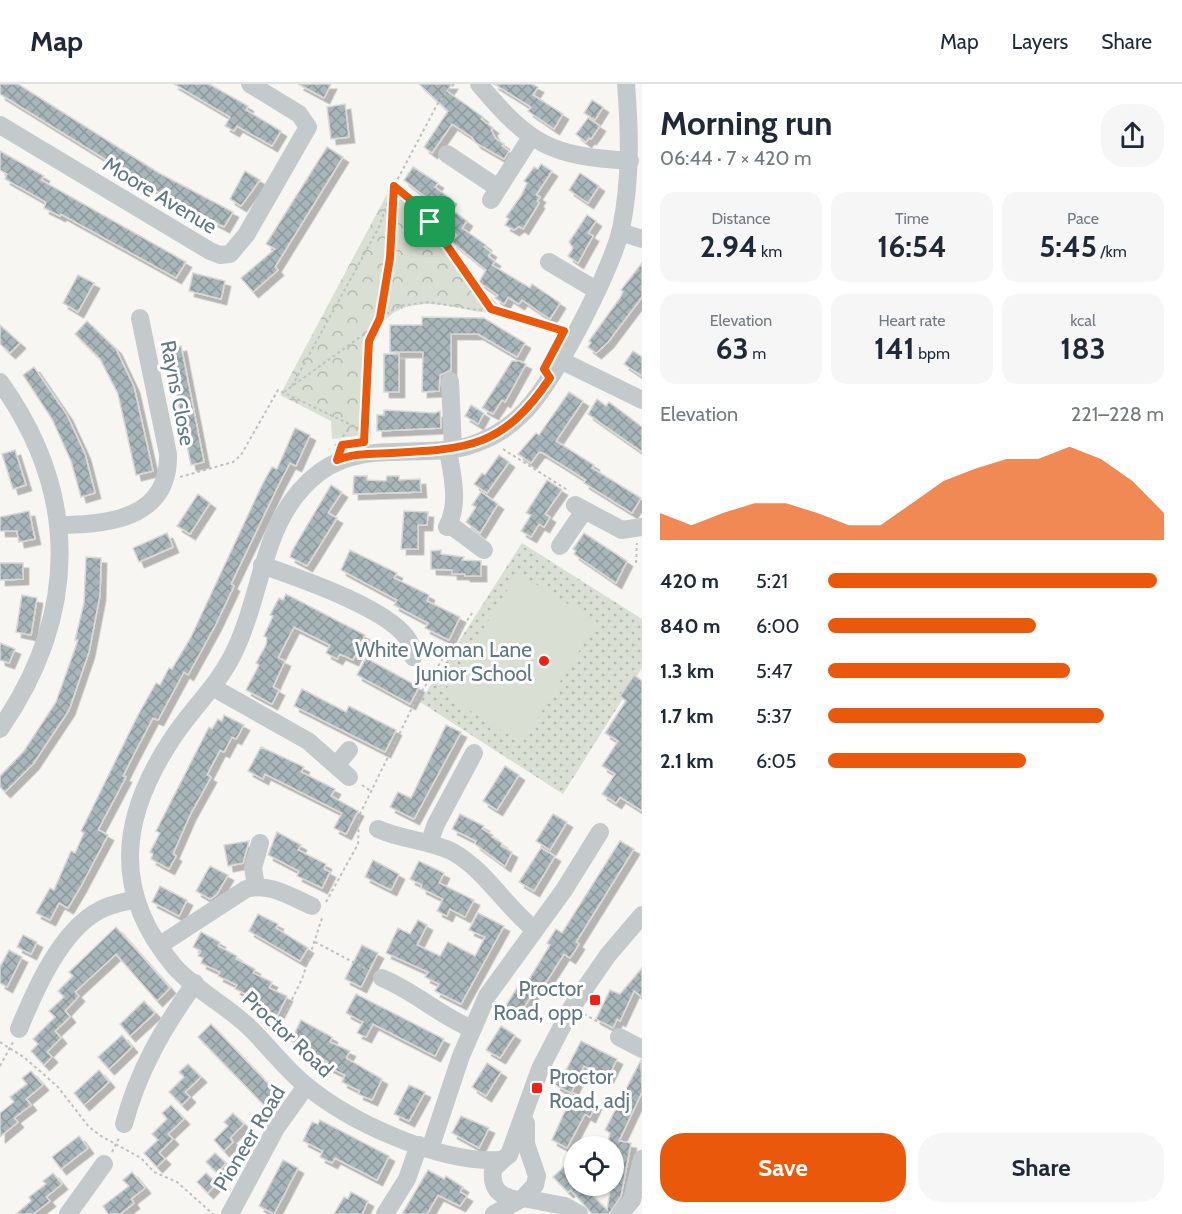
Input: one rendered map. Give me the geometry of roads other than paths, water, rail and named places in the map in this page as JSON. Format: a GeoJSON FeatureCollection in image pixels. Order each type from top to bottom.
{"type":"FeatureCollection","features":[{"type":"Feature","properties":{"kind":"street","name":"Moore Avenue"},"geometry":{"type":"LineString","coordinates":[[0,125],[210,251],[220,255],[230,254],[246,235],[306,135],[308,127],[299,114],[250,84]]}},
{"type":"Feature","properties":{"kind":"street"},"geometry":{"type":"LineString","coordinates":[[479,84],[517,127],[531,137],[570,155],[630,161]]}},
{"type":"Feature","properties":{"kind":"street","name":"Proctor Road"},"geometry":{"type":"LineString","coordinates":[[493,1185],[482,1171],[378,1128],[306,1086],[227,1007],[176,968],[143,920],[136,899],[129,858],[136,808],[161,755],[177,731],[219,680],[248,616],[262,565],[281,518],[297,495],[317,474],[337,460],[358,454],[451,449],[487,439],[520,417],[550,378],[585,314],[620,232],[630,161],[626,84]]}},
{"type":"Feature","properties":{"kind":"street"},"geometry":{"type":"LineString","coordinates":[[447,154],[481,176],[495,194],[531,137]]}},
{"type":"Feature","properties":{"kind":"street"},"geometry":{"type":"LineString","coordinates":[[620,232],[642,238]]}},
{"type":"Feature","properties":{"kind":"street"},"geometry":{"type":"LineString","coordinates":[[549,262],[565,280],[596,290]]}},
{"type":"Feature","properties":{"kind":"street"},"geometry":{"type":"LineString","coordinates":[[550,378],[544,369],[564,331],[572,317],[585,314]]}},
{"type":"Feature","properties":{"kind":"street","name":"Rayns Close"},"geometry":{"type":"LineString","coordinates":[[58,525],[78,525],[126,516],[143,510],[154,501],[166,481],[169,472],[168,454],[137,329]]}},
{"type":"Feature","properties":{"kind":"street"},"geometry":{"type":"LineString","coordinates":[[560,360],[642,400]]}},
{"type":"Feature","properties":{"kind":"street"},"geometry":{"type":"LineString","coordinates":[[450,381],[449,506],[484,550]]}},
{"type":"Feature","properties":{"kind":"street"},"geometry":{"type":"LineString","coordinates":[[0,382],[18,407],[44,464],[58,525],[59,564],[56,602],[47,641],[36,669],[0,729]]}},
{"type":"Feature","properties":{"kind":"street"},"geometry":{"type":"LineString","coordinates":[[337,460],[342,445],[364,437],[379,453]]}},
{"type":"Feature","properties":{"kind":"street"},"geometry":{"type":"LineString","coordinates":[[560,546],[578,513],[622,530],[637,528]]}},
{"type":"Feature","properties":{"kind":"street"},"geometry":{"type":"LineString","coordinates":[[262,565],[352,600],[381,616],[407,651]]}},
{"type":"Feature","properties":{"kind":"street"},"geometry":{"type":"LineString","coordinates":[[219,680],[345,764]]}},
{"type":"Feature","properties":{"kind":"street"},"geometry":{"type":"LineString","coordinates":[[429,843],[436,824],[471,775],[474,753]]}},
{"type":"Feature","properties":{"kind":"street"},"geometry":{"type":"LineString","coordinates":[[385,1214],[406,1179],[432,1149],[441,1112],[487,996],[564,890],[580,849],[600,832]]}},
{"type":"Feature","properties":{"kind":"street"},"geometry":{"type":"LineString","coordinates":[[386,839],[429,843],[455,853],[471,865],[534,929]]}},
{"type":"Feature","properties":{"kind":"street"},"geometry":{"type":"LineString","coordinates":[[160,945],[246,888],[254,879],[260,843]]}},
{"type":"Feature","properties":{"kind":"street"},"geometry":{"type":"LineString","coordinates":[[254,879],[292,906],[312,906]]}},
{"type":"Feature","properties":{"kind":"street"},"geometry":{"type":"LineString","coordinates":[[20,1029],[19,1008],[72,934],[99,910],[136,899]]}},
{"type":"Feature","properties":{"kind":"street"},"geometry":{"type":"LineString","coordinates":[[485,1214],[493,1185],[493,1169],[505,1157],[525,1115],[540,1069],[572,1006],[602,963],[642,915]]}},
{"type":"Feature","properties":{"kind":"street"},"geometry":{"type":"LineString","coordinates":[[382,978],[407,988],[448,1019],[472,1029]]}},
{"type":"Feature","properties":{"kind":"street"},"geometry":{"type":"LineString","coordinates":[[122,1111],[156,1042],[195,983]]}},
{"type":"Feature","properties":{"kind":"street"},"geometry":{"type":"LineString","coordinates":[[623,1038],[642,1049]]}},
{"type":"Feature","properties":{"kind":"street","name":"Pioneer Road"},"geometry":{"type":"LineString","coordinates":[[230,1214],[276,1128],[306,1086]]}},
{"type":"Feature","properties":{"kind":"street"},"geometry":{"type":"LineString","coordinates":[[494,1214],[531,1192],[534,1169],[526,1144],[525,1115]]}},
{"type":"Feature","properties":{"kind":"street","name":"Proctor Road"},"geometry":{"type":"LineString","coordinates":[[432,1149],[478,1161],[505,1157]]}},
{"type":"Feature","properties":{"kind":"street"},"geometry":{"type":"LineString","coordinates":[[505,1157],[520,1155],[572,1210]]}},
{"type":"Feature","properties":{"kind":"street"},"geometry":{"type":"LineString","coordinates":[[620,1214],[632,1200],[642,1159]]}},
{"type":"Feature","properties":{"kind":"street"},"geometry":{"type":"LineString","coordinates":[[68,1214],[95,1169]]}},
{"type":"Feature","properties":{"kind":"street"},"geometry":{"type":"LineString","coordinates":[[493,1185],[504,1197],[572,1210]]}},
{"type":"Feature","properties":{"kind":"place","name":"White Woman Lane Junior School"},"geometry":{"type":"Point","coordinates":[544,661]}},
{"type":"Feature","properties":{"kind":"place","name":"Proctor Road, opp"},"geometry":{"type":"Point","coordinates":[595,1000]}},
{"type":"Feature","properties":{"kind":"place","name":"Proctor Road, adj"},"geometry":{"type":"Point","coordinates":[537,1088]}}]}
